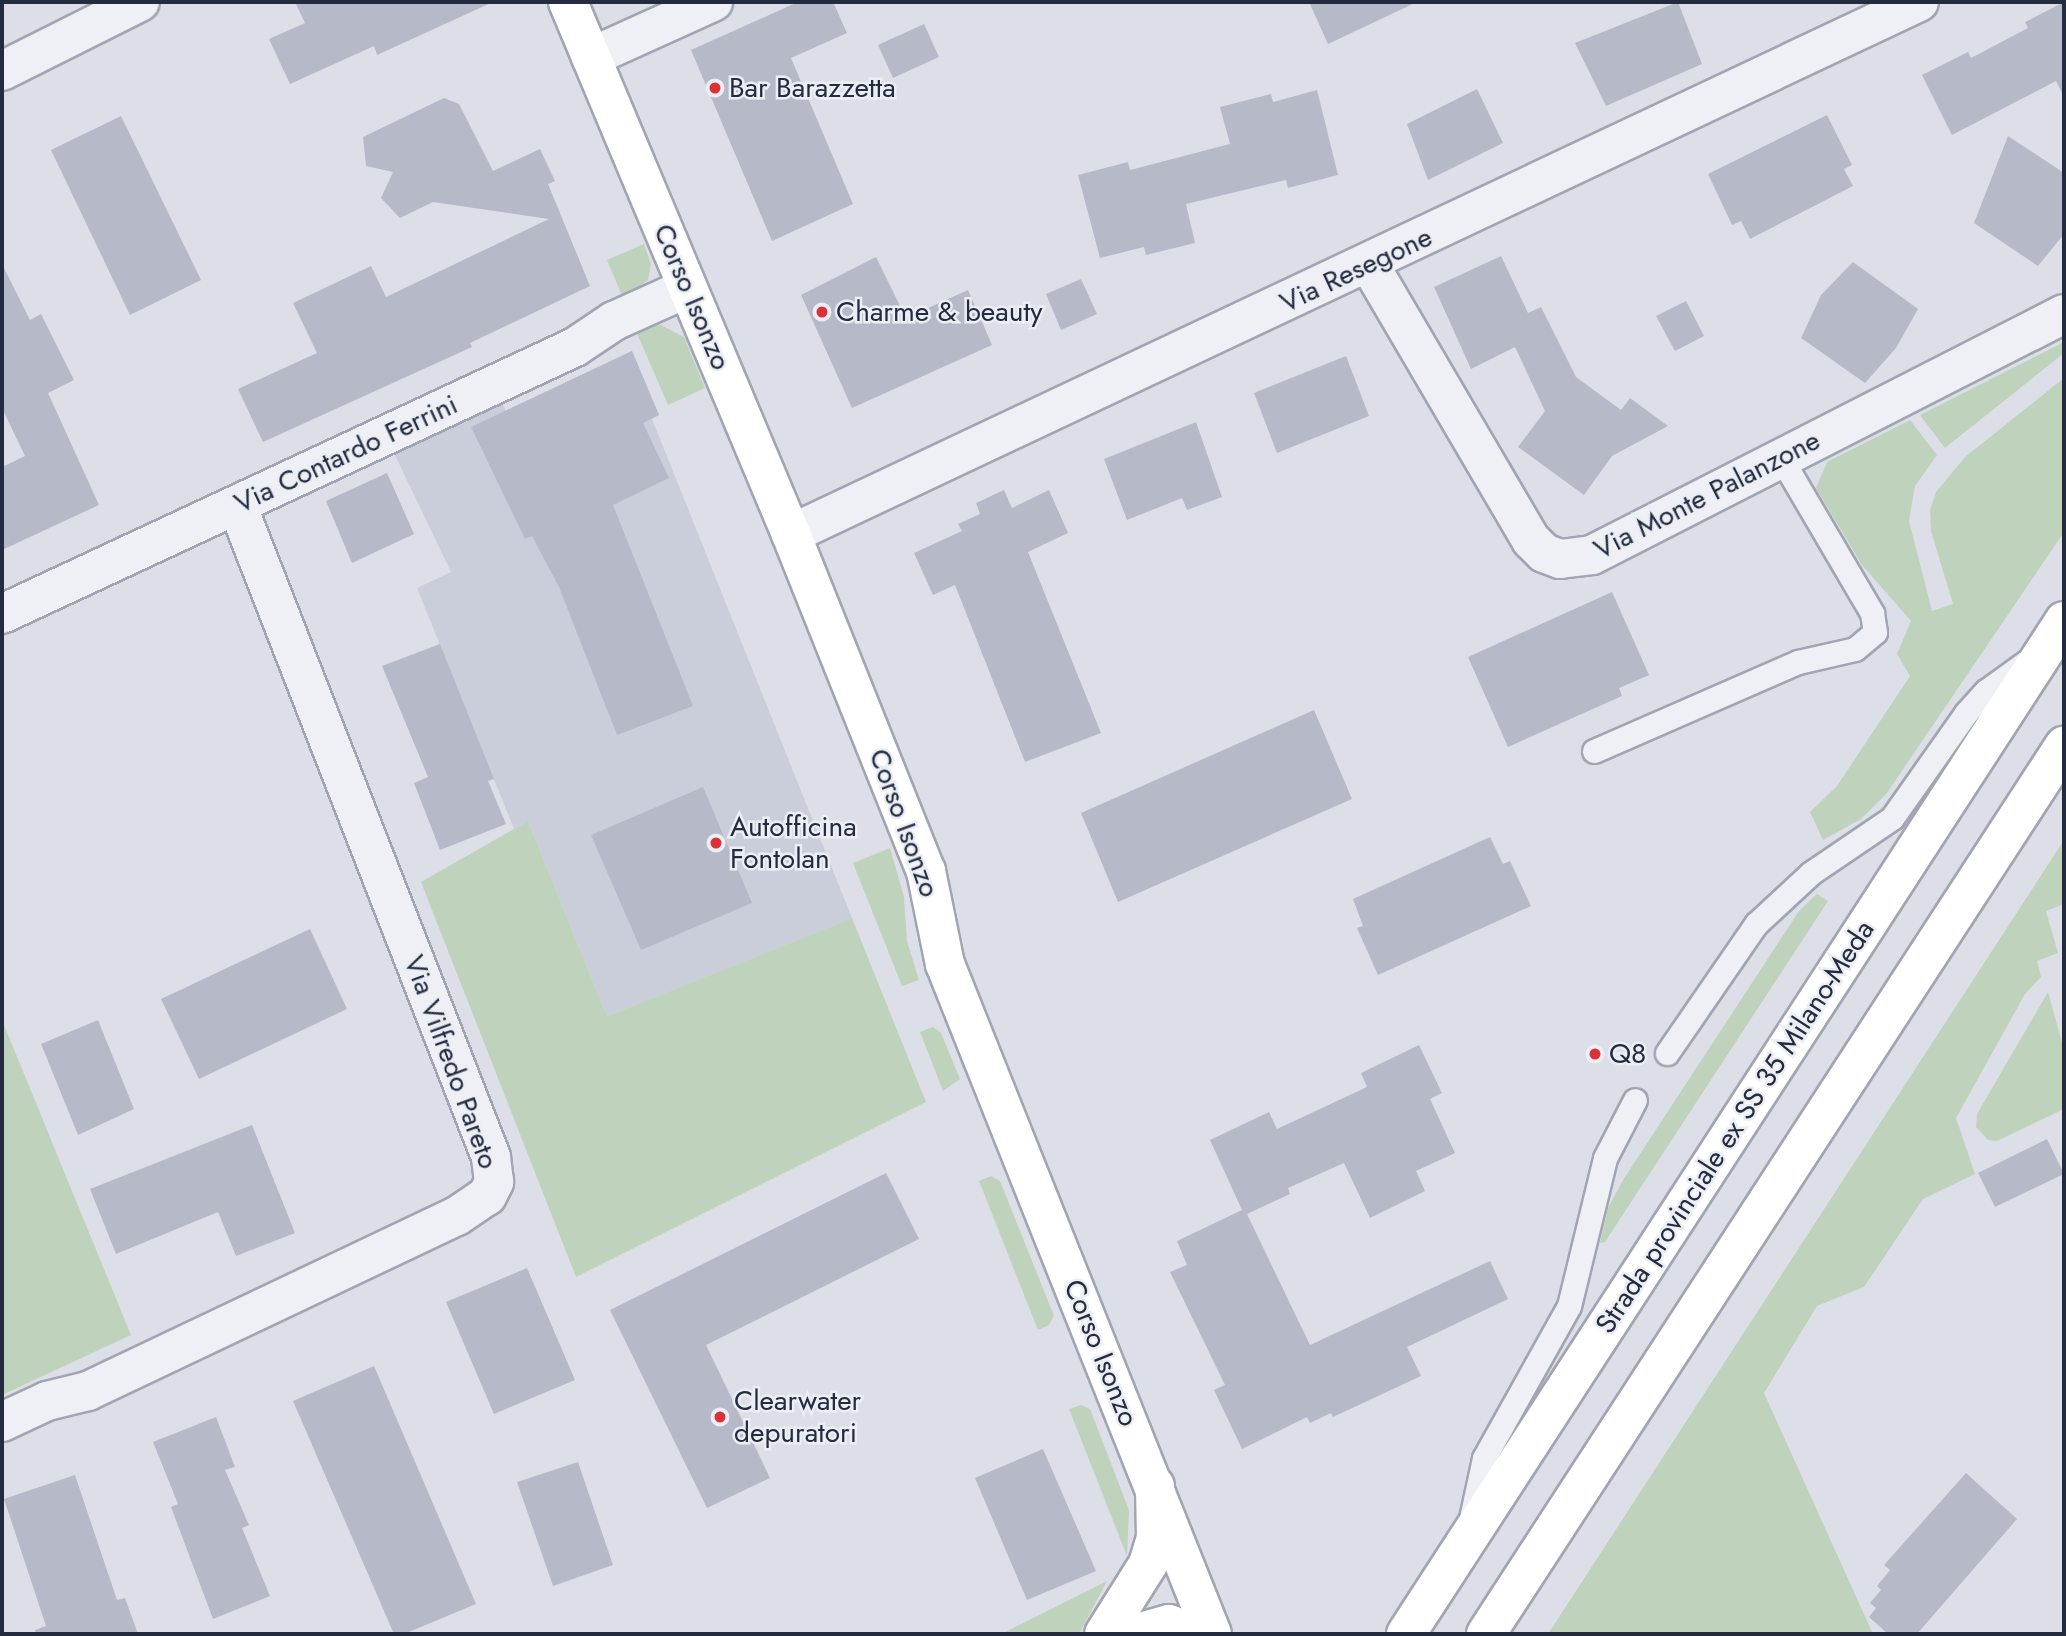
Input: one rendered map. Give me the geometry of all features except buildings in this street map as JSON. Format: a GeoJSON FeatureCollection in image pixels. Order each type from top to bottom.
{"type":"FeatureCollection","features":[{"type":"Feature","properties":{"kind":"main road","name":"Corso Isonzo"},"geometry":{"type":"LineString","coordinates":[[568,2],[791,534],[926,871],[945,964],[1155,1486],[1203,1627]]}},
{"type":"Feature","properties":{"kind":"main road","name":"Strada provinciale ex SS 35 Milano-Meda"},"geometry":{"type":"LineString","coordinates":[[1406,1634],[2058,630]]}},
{"type":"Feature","properties":{"kind":"main road"},"geometry":{"type":"LineString","coordinates":[[1486,1634],[2064,746]]}},
{"type":"Feature","properties":{"kind":"main road"},"geometry":{"type":"LineString","coordinates":[[1104,1634],[1148,1564],[1156,1538],[1155,1486]]}},
{"type":"Feature","properties":{"kind":"main road"},"geometry":{"type":"LineString","coordinates":[[1134,1634],[1169,1624],[1203,1627]]}},
{"type":"Feature","properties":{"kind":"street"},"geometry":{"type":"LineString","coordinates":[[2,71],[140,2]]}},
{"type":"Feature","properties":{"kind":"street"},"geometry":{"type":"LineString","coordinates":[[591,57],[713,2]]}},
{"type":"Feature","properties":{"kind":"street","name":"Via Resegone"},"geometry":{"type":"LineString","coordinates":[[791,534],[1369,264],[1919,2]]}},
{"type":"Feature","properties":{"kind":"street","name":"Via Monte Palanzone"},"geometry":{"type":"LineString","coordinates":[[1369,264],[1531,540],[1544,553],[1577,560],[1592,555],[2060,316]]}},
{"type":"Feature","properties":{"kind":"street","name":"Via Contardo Ferrini"},"geometry":{"type":"LineString","coordinates":[[2,614],[575,347],[614,321],[687,288]]}},
{"type":"Feature","properties":{"kind":"street","name":"Via Vilfredo Pareto"},"geometry":{"type":"LineString","coordinates":[[2,1422],[47,1401],[88,1391],[457,1216],[487,1196],[494,1182],[491,1157],[237,505]]}},
{"type":"Feature","properties":{"kind":"lane"},"geometry":{"type":"LineString","coordinates":[[1594,751],[1798,662],[1855,649],[1875,632],[1872,613],[1781,458]]}},
{"type":"Feature","properties":{"kind":"lane"},"geometry":{"type":"LineString","coordinates":[[1667,1053],[1765,914],[1811,873],[1892,818],[1966,713],[1986,691],[2058,630]]}},
{"type":"Feature","properties":{"kind":"lane"},"geometry":{"type":"LineString","coordinates":[[1462,1548],[1484,1458],[1569,1306],[1605,1158],[1635,1100]]}},
{"type":"Feature","properties":{"kind":"shaded area"},"geometry":{"type":"Polygon","coordinates":[[[632,351],[659,415],[652,419],[852,918],[607,1016],[528,821],[514,829],[417,588],[451,572],[394,453],[501,402],[506,411],[632,351]]]}},
{"type":"Feature","properties":{"kind":"green space"},"geometry":{"type":"Polygon","coordinates":[[[644,244],[651,264],[648,280],[623,298],[607,260],[644,244]]]}},
{"type":"Feature","properties":{"kind":"green space"},"geometry":{"type":"Polygon","coordinates":[[[659,324],[684,337],[705,388],[668,405],[636,331],[659,324]]]}},
{"type":"Feature","properties":{"kind":"green space"},"geometry":{"type":"Polygon","coordinates":[[[2064,342],[2064,353],[1945,448],[1920,415],[2064,342]]]}},
{"type":"Feature","properties":{"kind":"green space"},"geometry":{"type":"Polygon","coordinates":[[[2064,378],[2064,532],[1887,793],[1861,819],[1823,840],[1810,812],[1837,786],[1910,676],[1897,654],[1911,621],[1862,565],[1816,488],[1827,462],[1910,420],[1937,455],[1915,486],[1909,521],[1932,611],[1953,604],[1931,531],[1930,510],[1936,492],[1965,457],[2064,378]]]}},
{"type":"Feature","properties":{"kind":"green space"},"geometry":{"type":"Polygon","coordinates":[[[528,821],[607,1016],[852,918],[926,1102],[576,1277],[421,882],[528,821]]]}},
{"type":"Feature","properties":{"kind":"green space"},"geometry":{"type":"Polygon","coordinates":[[[2064,840],[2064,904],[2046,911],[2058,953],[2037,961],[2041,977],[2025,994],[1956,1118],[1975,1174],[1923,1199],[1864,1287],[1817,1306],[1764,1393],[1873,1634],[1548,1634],[2064,840]]]}},
{"type":"Feature","properties":{"kind":"green space"},"geometry":{"type":"Polygon","coordinates":[[[890,848],[904,897],[907,941],[919,980],[902,986],[853,863],[890,848]]]}},
{"type":"Feature","properties":{"kind":"green space"},"geometry":{"type":"Polygon","coordinates":[[[1817,894],[1828,901],[1605,1242],[1600,1243],[1608,1208],[1623,1180],[1799,911],[1817,894]]]}},
{"type":"Feature","properties":{"kind":"green space"},"geometry":{"type":"Polygon","coordinates":[[[2048,992],[2064,1050],[2064,1109],[1997,1141],[1988,1140],[1976,1127],[1977,1114],[2048,992]]]}},
{"type":"Feature","properties":{"kind":"green space"},"geometry":{"type":"Polygon","coordinates":[[[2,1020],[131,1335],[2,1395],[2,1020]]]}},
{"type":"Feature","properties":{"kind":"green space"},"geometry":{"type":"Polygon","coordinates":[[[933,1027],[941,1033],[960,1079],[943,1091],[920,1032],[933,1027]]]}},
{"type":"Feature","properties":{"kind":"green space"},"geometry":{"type":"Polygon","coordinates":[[[991,1176],[1000,1181],[1054,1316],[1049,1325],[1038,1330],[979,1181],[991,1176]]]}},
{"type":"Feature","properties":{"kind":"green space"},"geometry":{"type":"Polygon","coordinates":[[[1081,1405],[1090,1409],[1129,1510],[1127,1556],[1069,1409],[1081,1405]]]}},
{"type":"Feature","properties":{"kind":"green space"},"geometry":{"type":"Polygon","coordinates":[[[1107,1581],[1079,1634],[1001,1634],[1107,1581]]]}},
{"type":"Feature","properties":{"kind":"place","name":"Bar Barazzetta"},"geometry":{"type":"Point","coordinates":[715,88]}},
{"type":"Feature","properties":{"kind":"place","name":"Charme & beauty"},"geometry":{"type":"Point","coordinates":[822,312]}},
{"type":"Feature","properties":{"kind":"place","name":"Autofficina Fontolan"},"geometry":{"type":"Point","coordinates":[716,843]}},
{"type":"Feature","properties":{"kind":"place","name":"Q8"},"geometry":{"type":"Point","coordinates":[1595,1054]}},
{"type":"Feature","properties":{"kind":"place","name":"Clearwater depuratori"},"geometry":{"type":"Point","coordinates":[720,1417]}}]}
